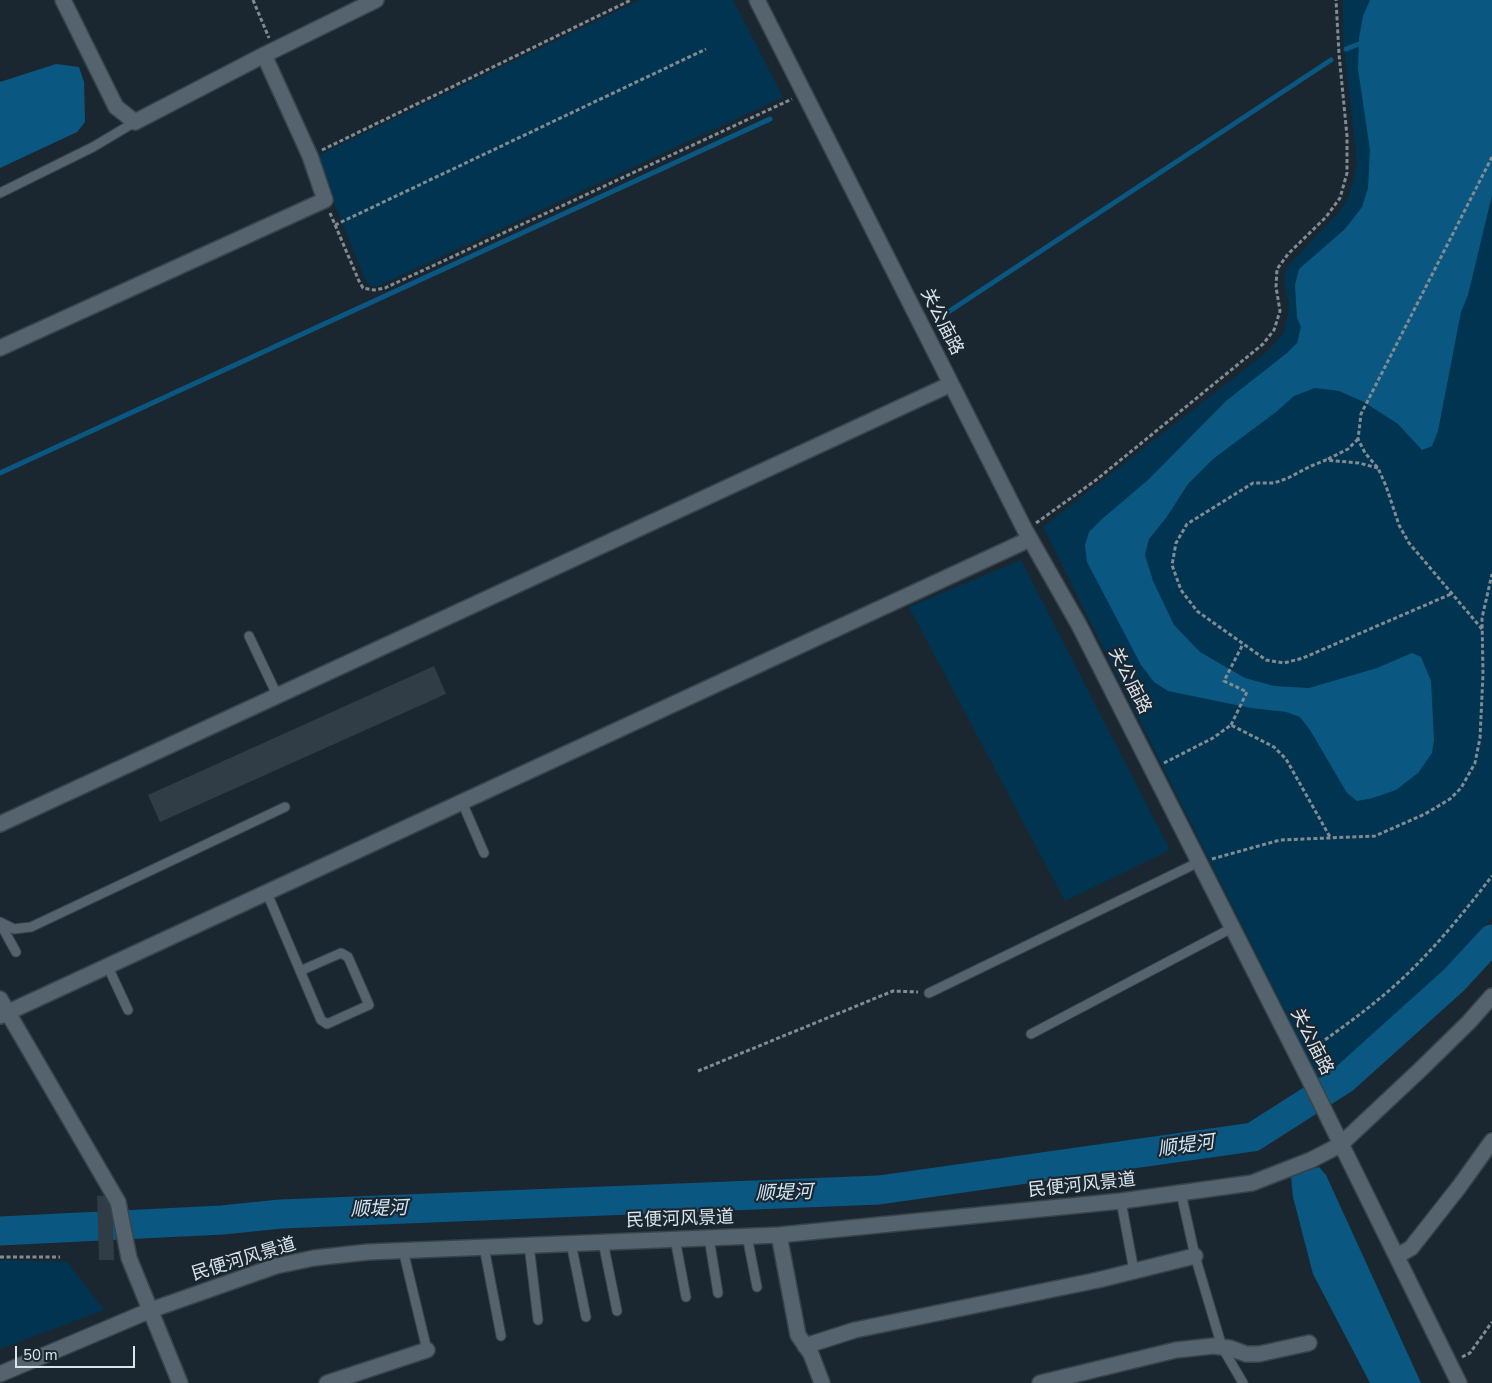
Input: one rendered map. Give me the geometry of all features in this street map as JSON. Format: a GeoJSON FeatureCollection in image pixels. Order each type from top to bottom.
{"type":"FeatureCollection","features":[{"type":"Feature","properties":{"kind":"street"},"geometry":{"type":"LineString","coordinates":[[63,0],[116,107],[135,122],[376,0]]}},
{"type":"Feature","properties":{"kind":"street","name":"关公庙路"},"geometry":{"type":"LineString","coordinates":[[757,0],[951,384],[1028,534],[1079,625],[1299,1058],[1459,1383]]}},
{"type":"Feature","properties":{"kind":"street"},"geometry":{"type":"LineString","coordinates":[[0,348],[325,200],[310,156],[269,53]]}},
{"type":"Feature","properties":{"kind":"street"},"geometry":{"type":"LineString","coordinates":[[0,824],[951,384]]}},
{"type":"Feature","properties":{"kind":"street"},"geometry":{"type":"LineString","coordinates":[[4,1015],[462,802],[1028,534]]}},
{"type":"Feature","properties":{"kind":"street","name":"民便河风景道"},"geometry":{"type":"LineString","coordinates":[[0,1374],[150,1310],[276,1266],[314,1258],[403,1250],[779,1235],[1121,1202],[1252,1183],[1311,1160],[1428,1062],[1469,1022],[1492,996]]}},
{"type":"Feature","properties":{"kind":"street"},"geometry":{"type":"LineString","coordinates":[[0,999],[4,1015],[118,1202],[129,1258],[180,1383]]}},
{"type":"Feature","properties":{"kind":"street"},"geometry":{"type":"LineString","coordinates":[[1397,1256],[1410,1248],[1459,1188],[1492,1141]]}},
{"type":"Feature","properties":{"kind":"street"},"geometry":{"type":"LineString","coordinates":[[779,1235],[798,1335],[811,1354],[822,1383]]}},
{"type":"Feature","properties":{"kind":"street"},"geometry":{"type":"LineString","coordinates":[[806,1346],[855,1330],[1134,1271],[1195,1256]]}},
{"type":"Feature","properties":{"kind":"street"},"geometry":{"type":"LineString","coordinates":[[1040,1383],[1176,1350],[1213,1346],[1230,1348],[1246,1354],[1259,1354],[1309,1343]]}},
{"type":"Feature","properties":{"kind":"street"},"geometry":{"type":"LineString","coordinates":[[327,1383],[427,1350]]}},
{"type":"Feature","properties":{"kind":"lane"},"geometry":{"type":"LineString","coordinates":[[0,193],[93,147],[135,122]]}},
{"type":"Feature","properties":{"kind":"lane"},"geometry":{"type":"LineString","coordinates":[[249,636],[278,695]]}},
{"type":"Feature","properties":{"kind":"lane"},"geometry":{"type":"LineString","coordinates":[[462,802],[484,853]]}},
{"type":"Feature","properties":{"kind":"lane"},"geometry":{"type":"LineString","coordinates":[[0,922],[14,929],[31,927],[285,807]]}},
{"type":"Feature","properties":{"kind":"lane"},"geometry":{"type":"LineString","coordinates":[[929,993],[1199,862]]}},
{"type":"Feature","properties":{"kind":"lane"},"geometry":{"type":"LineString","coordinates":[[267,893],[300,971],[321,1020],[327,1024],[369,1005],[348,957],[341,952],[300,971]]}},
{"type":"Feature","properties":{"kind":"lane"},"geometry":{"type":"LineString","coordinates":[[0,922],[16,952]]}},
{"type":"Feature","properties":{"kind":"lane"},"geometry":{"type":"LineString","coordinates":[[1031,1034],[1232,928]]}},
{"type":"Feature","properties":{"kind":"lane"},"geometry":{"type":"LineString","coordinates":[[108,967],[128,1010]]}},
{"type":"Feature","properties":{"kind":"lane"},"geometry":{"type":"LineString","coordinates":[[1181,1193],[1195,1256],[1222,1347],[1243,1383]]}},
{"type":"Feature","properties":{"kind":"lane"},"geometry":{"type":"LineString","coordinates":[[1121,1202],[1134,1271]]}},
{"type":"Feature","properties":{"kind":"lane"},"geometry":{"type":"LineString","coordinates":[[747,1236],[757,1287]]}},
{"type":"Feature","properties":{"kind":"lane"},"geometry":{"type":"LineString","coordinates":[[709,1238],[718,1293]]}},
{"type":"Feature","properties":{"kind":"lane"},"geometry":{"type":"LineString","coordinates":[[675,1239],[686,1297]]}},
{"type":"Feature","properties":{"kind":"lane"},"geometry":{"type":"LineString","coordinates":[[603,1242],[617,1311]]}},
{"type":"Feature","properties":{"kind":"lane"},"geometry":{"type":"LineString","coordinates":[[570,1243],[586,1317]]}},
{"type":"Feature","properties":{"kind":"lane"},"geometry":{"type":"LineString","coordinates":[[529,1245],[538,1320]]}},
{"type":"Feature","properties":{"kind":"lane"},"geometry":{"type":"LineString","coordinates":[[484,1247],[501,1336]]}},
{"type":"Feature","properties":{"kind":"lane"},"geometry":{"type":"LineString","coordinates":[[403,1250],[427,1350]]}},
{"type":"Feature","properties":{"kind":"path"},"geometry":{"type":"LineString","coordinates":[[253,0],[269,53]]}},
{"type":"Feature","properties":{"kind":"path"},"geometry":{"type":"LineString","coordinates":[[310,156],[631,0]]}},
{"type":"Feature","properties":{"kind":"path"},"geometry":{"type":"LineString","coordinates":[[1028,534],[1263,344],[1274,330],[1280,312],[1276,286],[1277,269],[1288,254],[1326,217],[1340,198],[1347,173],[1347,136],[1336,0]]}},
{"type":"Feature","properties":{"kind":"path"},"geometry":{"type":"LineString","coordinates":[[336,225],[706,48]]}},
{"type":"Feature","properties":{"kind":"path"},"geometry":{"type":"LineString","coordinates":[[325,200],[363,288],[374,290],[385,288],[804,93]]}},
{"type":"Feature","properties":{"kind":"path"},"geometry":{"type":"LineString","coordinates":[[1482,629],[1409,543],[1399,525],[1378,468],[1365,453],[1358,439],[1361,414],[1492,157]]}},
{"type":"Feature","properties":{"kind":"path"},"geometry":{"type":"LineString","coordinates":[[1358,439],[1348,449],[1288,478],[1274,483],[1253,483],[1188,524],[1176,543],[1172,565],[1181,590],[1197,611],[1243,644],[1266,660],[1284,663],[1303,658],[1451,594]]}},
{"type":"Feature","properties":{"kind":"path"},"geometry":{"type":"LineString","coordinates":[[1326,460],[1359,463],[1378,468]]}},
{"type":"Feature","properties":{"kind":"path"},"geometry":{"type":"LineString","coordinates":[[1199,862],[1280,840],[1374,836],[1426,814],[1450,799],[1461,788],[1475,763],[1480,738],[1482,618],[1492,574]]}},
{"type":"Feature","properties":{"kind":"path"},"geometry":{"type":"LineString","coordinates":[[1152,769],[1213,738],[1231,725],[1247,692],[1224,681],[1243,644]]}},
{"type":"Feature","properties":{"kind":"path"},"geometry":{"type":"LineString","coordinates":[[1231,725],[1274,748],[1286,760],[1330,837]]}},
{"type":"Feature","properties":{"kind":"path"},"geometry":{"type":"LineString","coordinates":[[1299,1058],[1362,1013],[1404,977],[1463,914],[1492,876]]}},
{"type":"Feature","properties":{"kind":"path"},"geometry":{"type":"LineString","coordinates":[[698,1071],[893,991],[929,993]]}},
{"type":"Feature","properties":{"kind":"path"},"geometry":{"type":"LineString","coordinates":[[0,1257],[60,1257]]}},
{"type":"Feature","properties":{"kind":"path"},"geometry":{"type":"LineString","coordinates":[[1449,1363],[1470,1353],[1492,1322]]}},
{"type":"Feature","properties":{"kind":"shaded area"},"geometry":{"type":"Polygon","coordinates":[[[640,0],[733,0],[783,97],[378,286],[372,287],[367,283],[315,157],[640,0]]]}},
{"type":"Feature","properties":{"kind":"shaded area"},"geometry":{"type":"Polygon","coordinates":[[[1343,0],[1492,0],[1492,918],[1453,963],[1389,1025],[1356,1055],[1319,1080],[1043,527],[1268,351],[1284,332],[1289,304],[1284,283],[1286,268],[1340,211],[1348,198],[1357,162],[1343,39],[1343,0]]]}},
{"type":"Feature","properties":{"kind":"shaded area"},"geometry":{"type":"Polygon","coordinates":[[[1370,0],[1492,0],[1492,195],[1468,295],[1461,312],[1438,431],[1432,446],[1422,450],[1398,424],[1364,402],[1339,391],[1315,388],[1294,396],[1276,412],[1213,459],[1188,484],[1166,518],[1149,539],[1145,555],[1153,581],[1174,625],[1200,652],[1245,678],[1274,686],[1309,688],[1377,668],[1412,653],[1421,657],[1431,681],[1434,740],[1432,753],[1418,773],[1396,790],[1357,801],[1347,793],[1310,730],[1300,717],[1286,712],[1251,708],[1168,691],[1154,682],[1141,665],[1087,562],[1085,545],[1089,532],[1102,519],[1148,480],[1226,401],[1297,343],[1301,327],[1297,318],[1295,285],[1299,269],[1345,229],[1362,207],[1368,188],[1370,150],[1358,69],[1359,38],[1363,16],[1370,0]]]}},
{"type":"Feature","properties":{"kind":"shaded area"},"geometry":{"type":"Polygon","coordinates":[[[56,64],[79,67],[84,82],[85,122],[77,132],[0,168],[0,82],[56,64]]]}},
{"type":"Feature","properties":{"kind":"shaded area"},"geometry":{"type":"Polygon","coordinates":[[[1021,560],[1170,850],[1065,901],[909,607],[1021,560]]]}},
{"type":"Feature","properties":{"kind":"shaded area"},"geometry":{"type":"Polygon","coordinates":[[[1319,1167],[1326,1175],[1421,1383],[1370,1383],[1313,1274],[1293,1197],[1291,1176],[1319,1167]]]}},
{"type":"Feature","properties":{"kind":"shaded area"},"geometry":{"type":"Polygon","coordinates":[[[0,1261],[67,1262],[104,1310],[0,1349],[0,1261]]]}},
{"type":"Feature","properties":{"kind":"building"},"geometry":{"type":"Polygon","coordinates":[[[434,666],[446,694],[160,822],[148,795],[434,666]]]}},
{"type":"Feature","properties":{"kind":"building"},"geometry":{"type":"Polygon","coordinates":[[[112,1195],[114,1260],[99,1260],[97,1196],[112,1195]]]}},
{"type":"Feature","properties":{"kind":"waterway"},"geometry":{"type":"LineString","coordinates":[[1346,49],[1359,44]]}},
{"type":"Feature","properties":{"kind":"waterway"},"geometry":{"type":"LineString","coordinates":[[939,318],[1331,60]]}},
{"type":"Feature","properties":{"kind":"waterway"},"geometry":{"type":"LineString","coordinates":[[0,473],[770,119]]}},
{"type":"Feature","properties":{"kind":"waterway","name":"顺堤河"},"geometry":{"type":"LineString","coordinates":[[0,1231],[222,1220],[281,1214],[879,1190],[1253,1137],[1344,1079],[1454,980],[1492,939]]}}]}
